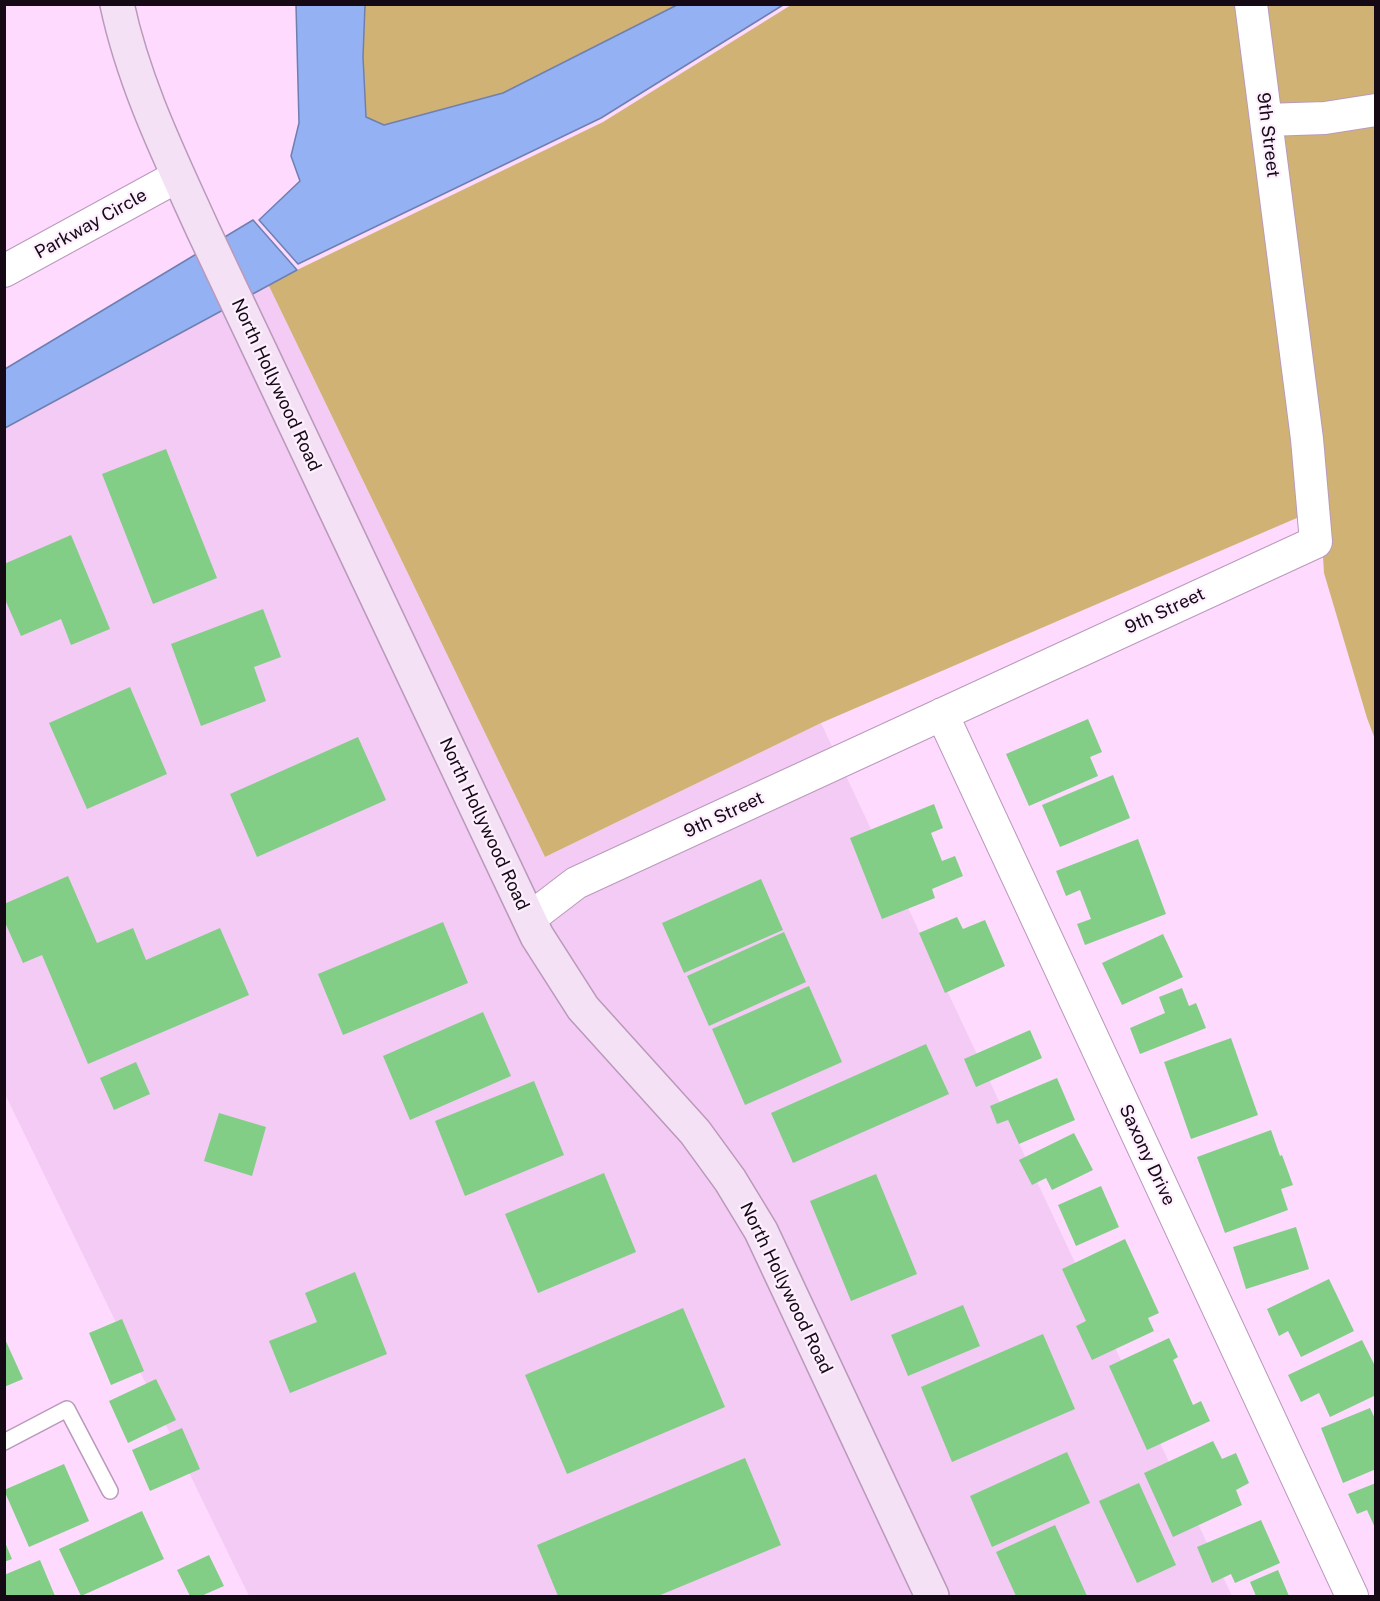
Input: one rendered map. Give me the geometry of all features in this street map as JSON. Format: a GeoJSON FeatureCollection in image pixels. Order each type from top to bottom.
{"type":"FeatureCollection","features":[{"type":"Feature","properties":{"kind":"main road","name":"North Hollywood Road"},"geometry":{"type":"LineString","coordinates":[[117,4],[123,32],[154,121],[178,176],[537,936],[583,1008],[695,1132],[730,1180],[761,1231],[932,1596]]}},
{"type":"Feature","properties":{"kind":"street","name":"9th Street"},"geometry":{"type":"LineString","coordinates":[[529,919],[576,883],[1316,542],[1307,438],[1251,4]]}},
{"type":"Feature","properties":{"kind":"street"},"geometry":{"type":"LineString","coordinates":[[1266,120],[1325,118],[1376,110]]}},
{"type":"Feature","properties":{"kind":"street","name":"Parkway Circle"},"geometry":{"type":"LineString","coordinates":[[4,271],[178,176]]}},
{"type":"Feature","properties":{"kind":"street","name":"Saxony Drive"},"geometry":{"type":"LineString","coordinates":[[942,714],[1352,1596]]}},
{"type":"Feature","properties":{"kind":"lane"},"geometry":{"type":"LineString","coordinates":[[4,1442],[67,1409],[110,1491]]}},
{"type":"Feature","properties":{"kind":"shaded area"},"geometry":{"type":"Polygon","coordinates":[[[365,5],[677,5],[503,93],[384,125],[366,117],[363,57],[365,5]]]}},
{"type":"Feature","properties":{"kind":"shaded area"},"geometry":{"type":"Polygon","coordinates":[[[791,5],[1375,5],[1375,739],[1324,573],[1320,508],[821,723],[545,857],[268,284],[603,122],[791,5]]]}},
{"type":"Feature","properties":{"kind":"shaded area"},"geometry":{"type":"Polygon","coordinates":[[[268,284],[545,857],[821,723],[1232,1596],[249,1596],[5,1094],[5,429],[268,284]]]}},
{"type":"Feature","properties":{"kind":"water"},"geometry":{"type":"Polygon","coordinates":[[[296,5],[365,5],[363,57],[366,117],[384,125],[503,93],[677,5],[783,5],[601,118],[298,264],[259,220],[300,181],[291,156],[299,123],[296,5]]]}},
{"type":"Feature","properties":{"kind":"water"},"geometry":{"type":"Polygon","coordinates":[[[253,220],[297,270],[5,428],[5,369],[253,220]]]}},
{"type":"Feature","properties":{"kind":"building"},"geometry":{"type":"Polygon","coordinates":[[[166,449],[217,578],[153,604],[102,474],[166,449]]]}},
{"type":"Feature","properties":{"kind":"building"},"geometry":{"type":"Polygon","coordinates":[[[71,535],[110,629],[71,645],[61,619],[21,636],[4,597],[4,564],[71,535]]]}},
{"type":"Feature","properties":{"kind":"building"},"geometry":{"type":"Polygon","coordinates":[[[263,609],[281,657],[254,667],[266,701],[201,726],[171,644],[263,609]]]}},
{"type":"Feature","properties":{"kind":"building"},"geometry":{"type":"Polygon","coordinates":[[[130,687],[167,774],[87,809],[49,723],[130,687]]]}},
{"type":"Feature","properties":{"kind":"building"},"geometry":{"type":"Polygon","coordinates":[[[1088,719],[1102,752],[1090,757],[1098,776],[1029,806],[1006,754],[1088,719]]]}},
{"type":"Feature","properties":{"kind":"building"},"geometry":{"type":"Polygon","coordinates":[[[358,737],[386,800],[257,857],[230,794],[358,737]]]}},
{"type":"Feature","properties":{"kind":"building"},"geometry":{"type":"Polygon","coordinates":[[[1113,775],[1130,818],[1060,847],[1042,805],[1113,775]]]}},
{"type":"Feature","properties":{"kind":"building"},"geometry":{"type":"Polygon","coordinates":[[[934,804],[943,828],[931,833],[942,861],[955,856],[963,876],[932,889],[935,898],[882,919],[850,838],[934,804]]]}},
{"type":"Feature","properties":{"kind":"building"},"geometry":{"type":"Polygon","coordinates":[[[1138,839],[1166,914],[1085,945],[1077,924],[1091,919],[1080,890],[1066,896],[1056,871],[1138,839]]]}},
{"type":"Feature","properties":{"kind":"building"},"geometry":{"type":"Polygon","coordinates":[[[68,876],[97,943],[133,928],[146,960],[220,928],[249,995],[88,1064],[42,955],[23,963],[4,920],[4,904],[68,876]]]}},
{"type":"Feature","properties":{"kind":"building"},"geometry":{"type":"Polygon","coordinates":[[[761,879],[783,930],[684,973],[662,923],[761,879]]]}},
{"type":"Feature","properties":{"kind":"building"},"geometry":{"type":"Polygon","coordinates":[[[957,917],[963,929],[985,920],[1005,966],[945,993],[919,933],[957,917]]]}},
{"type":"Feature","properties":{"kind":"building"},"geometry":{"type":"Polygon","coordinates":[[[443,922],[468,983],[343,1035],[318,974],[443,922]]]}},
{"type":"Feature","properties":{"kind":"building"},"geometry":{"type":"Polygon","coordinates":[[[784,932],[806,982],[709,1026],[687,976],[784,932]]]}},
{"type":"Feature","properties":{"kind":"building"},"geometry":{"type":"Polygon","coordinates":[[[1163,934],[1183,977],[1122,1005],[1102,963],[1163,934]]]}},
{"type":"Feature","properties":{"kind":"building"},"geometry":{"type":"Polygon","coordinates":[[[809,986],[842,1062],[745,1105],[712,1029],[809,986]]]}},
{"type":"Feature","properties":{"kind":"building"},"geometry":{"type":"Polygon","coordinates":[[[1182,988],[1189,1006],[1196,1003],[1206,1028],[1140,1054],[1130,1028],[1165,1013],[1159,997],[1182,988]]]}},
{"type":"Feature","properties":{"kind":"building"},"geometry":{"type":"Polygon","coordinates":[[[483,1012],[511,1076],[410,1120],[383,1056],[483,1012]]]}},
{"type":"Feature","properties":{"kind":"building"},"geometry":{"type":"Polygon","coordinates":[[[1030,1030],[1042,1058],[976,1087],[964,1059],[1030,1030]]]}},
{"type":"Feature","properties":{"kind":"building"},"geometry":{"type":"Polygon","coordinates":[[[1231,1038],[1258,1115],[1191,1139],[1164,1062],[1231,1038]]]}},
{"type":"Feature","properties":{"kind":"building"},"geometry":{"type":"Polygon","coordinates":[[[926,1044],[949,1094],[793,1163],[771,1113],[926,1044]]]}},
{"type":"Feature","properties":{"kind":"building"},"geometry":{"type":"Polygon","coordinates":[[[136,1062],[150,1094],[114,1110],[100,1078],[136,1062]]]}},
{"type":"Feature","properties":{"kind":"building"},"geometry":{"type":"Polygon","coordinates":[[[1057,1078],[1075,1120],[1019,1144],[1008,1120],[997,1124],[990,1106],[1057,1078]]]}},
{"type":"Feature","properties":{"kind":"building"},"geometry":{"type":"Polygon","coordinates":[[[534,1081],[564,1155],[465,1196],[435,1121],[534,1081]]]}},
{"type":"Feature","properties":{"kind":"building"},"geometry":{"type":"Polygon","coordinates":[[[219,1113],[266,1127],[252,1176],[204,1161],[219,1113]]]}},
{"type":"Feature","properties":{"kind":"building"},"geometry":{"type":"Polygon","coordinates":[[[1271,1130],[1293,1185],[1281,1189],[1288,1210],[1225,1233],[1197,1157],[1271,1130]]]}},
{"type":"Feature","properties":{"kind":"building"},"geometry":{"type":"Polygon","coordinates":[[[1074,1133],[1093,1170],[1052,1190],[1046,1178],[1032,1185],[1019,1160],[1074,1133]]]}},
{"type":"Feature","properties":{"kind":"building"},"geometry":{"type":"Polygon","coordinates":[[[604,1173],[636,1252],[538,1293],[505,1214],[604,1173]]]}},
{"type":"Feature","properties":{"kind":"building"},"geometry":{"type":"Polygon","coordinates":[[[876,1174],[917,1274],[851,1301],[810,1201],[876,1174]]]}},
{"type":"Feature","properties":{"kind":"building"},"geometry":{"type":"Polygon","coordinates":[[[1101,1186],[1119,1227],[1076,1246],[1058,1205],[1101,1186]]]}},
{"type":"Feature","properties":{"kind":"building"},"geometry":{"type":"Polygon","coordinates":[[[1296,1227],[1309,1269],[1246,1289],[1233,1247],[1296,1227]]]}},
{"type":"Feature","properties":{"kind":"building"},"geometry":{"type":"Polygon","coordinates":[[[1125,1239],[1159,1313],[1148,1318],[1154,1331],[1092,1360],[1076,1326],[1086,1321],[1062,1269],[1125,1239]]]}},
{"type":"Feature","properties":{"kind":"building"},"geometry":{"type":"Polygon","coordinates":[[[355,1272],[387,1354],[290,1393],[269,1341],[317,1322],[305,1293],[355,1272]]]}},
{"type":"Feature","properties":{"kind":"building"},"geometry":{"type":"Polygon","coordinates":[[[1329,1279],[1354,1331],[1301,1357],[1288,1331],[1279,1336],[1267,1309],[1329,1279]]]}},
{"type":"Feature","properties":{"kind":"building"},"geometry":{"type":"Polygon","coordinates":[[[963,1305],[980,1346],[908,1376],[891,1335],[963,1305]]]}},
{"type":"Feature","properties":{"kind":"building"},"geometry":{"type":"Polygon","coordinates":[[[683,1308],[725,1407],[567,1474],[525,1375],[683,1308]]]}},
{"type":"Feature","properties":{"kind":"building"},"geometry":{"type":"Polygon","coordinates":[[[122,1319],[144,1371],[111,1385],[89,1333],[122,1319]]]}},
{"type":"Feature","properties":{"kind":"building"},"geometry":{"type":"Polygon","coordinates":[[[1043,1334],[1075,1409],[952,1462],[921,1387],[1043,1334]]]}},
{"type":"Feature","properties":{"kind":"building"},"geometry":{"type":"Polygon","coordinates":[[[4,1337],[23,1379],[4,1387],[4,1337]]]}},
{"type":"Feature","properties":{"kind":"building"},"geometry":{"type":"Polygon","coordinates":[[[1169,1338],[1178,1357],[1173,1360],[1193,1405],[1201,1401],[1210,1421],[1147,1450],[1109,1366],[1169,1338]]]}},
{"type":"Feature","properties":{"kind":"building"},"geometry":{"type":"Polygon","coordinates":[[[1362,1340],[1376,1368],[1376,1395],[1330,1417],[1319,1393],[1301,1402],[1288,1375],[1362,1340]]]}},
{"type":"Feature","properties":{"kind":"building"},"geometry":{"type":"Polygon","coordinates":[[[156,1379],[176,1420],[128,1443],[109,1401],[156,1379]]]}},
{"type":"Feature","properties":{"kind":"building"},"geometry":{"type":"Polygon","coordinates":[[[1370,1408],[1376,1421],[1376,1469],[1343,1483],[1321,1428],[1370,1408]]]}},
{"type":"Feature","properties":{"kind":"building"},"geometry":{"type":"Polygon","coordinates":[[[182,1428],[200,1469],[150,1491],[132,1450],[182,1428]]]}},
{"type":"Feature","properties":{"kind":"building"},"geometry":{"type":"Polygon","coordinates":[[[1213,1441],[1222,1459],[1236,1453],[1249,1483],[1236,1490],[1242,1505],[1173,1537],[1144,1473],[1213,1441]]]}},
{"type":"Feature","properties":{"kind":"building"},"geometry":{"type":"Polygon","coordinates":[[[1067,1452],[1090,1503],[992,1547],[970,1496],[1067,1452]]]}},
{"type":"Feature","properties":{"kind":"building"},"geometry":{"type":"Polygon","coordinates":[[[745,1458],[781,1545],[658,1596],[558,1596],[537,1545],[745,1458]]]}},
{"type":"Feature","properties":{"kind":"building"},"geometry":{"type":"Polygon","coordinates":[[[64,1464],[89,1521],[29,1547],[4,1490],[64,1464]]]}},
{"type":"Feature","properties":{"kind":"building"},"geometry":{"type":"Polygon","coordinates":[[[1139,1483],[1176,1565],[1137,1583],[1099,1501],[1139,1483]]]}},
{"type":"Feature","properties":{"kind":"building"},"geometry":{"type":"Polygon","coordinates":[[[1376,1483],[1376,1530],[1367,1510],[1357,1514],[1348,1494],[1376,1483]]]}},
{"type":"Feature","properties":{"kind":"building"},"geometry":{"type":"Polygon","coordinates":[[[142,1511],[164,1559],[81,1596],[59,1549],[142,1511]]]}},
{"type":"Feature","properties":{"kind":"building"},"geometry":{"type":"Polygon","coordinates":[[[1261,1520],[1280,1563],[1235,1583],[1231,1574],[1212,1583],[1197,1547],[1261,1520]]]}},
{"type":"Feature","properties":{"kind":"building"},"geometry":{"type":"Polygon","coordinates":[[[1055,1525],[1087,1596],[1016,1596],[996,1552],[1055,1525]]]}},
{"type":"Feature","properties":{"kind":"building"},"geometry":{"type":"Polygon","coordinates":[[[4,1540],[12,1559],[4,1562],[4,1540]]]}},
{"type":"Feature","properties":{"kind":"building"},"geometry":{"type":"Polygon","coordinates":[[[209,1555],[224,1586],[201,1596],[190,1596],[177,1570],[209,1555]]]}},
{"type":"Feature","properties":{"kind":"building"},"geometry":{"type":"Polygon","coordinates":[[[40,1560],[55,1596],[4,1596],[4,1575],[40,1560]]]}},
{"type":"Feature","properties":{"kind":"building"},"geometry":{"type":"Polygon","coordinates":[[[1278,1570],[1289,1596],[1256,1596],[1250,1582],[1278,1570]]]}}]}
